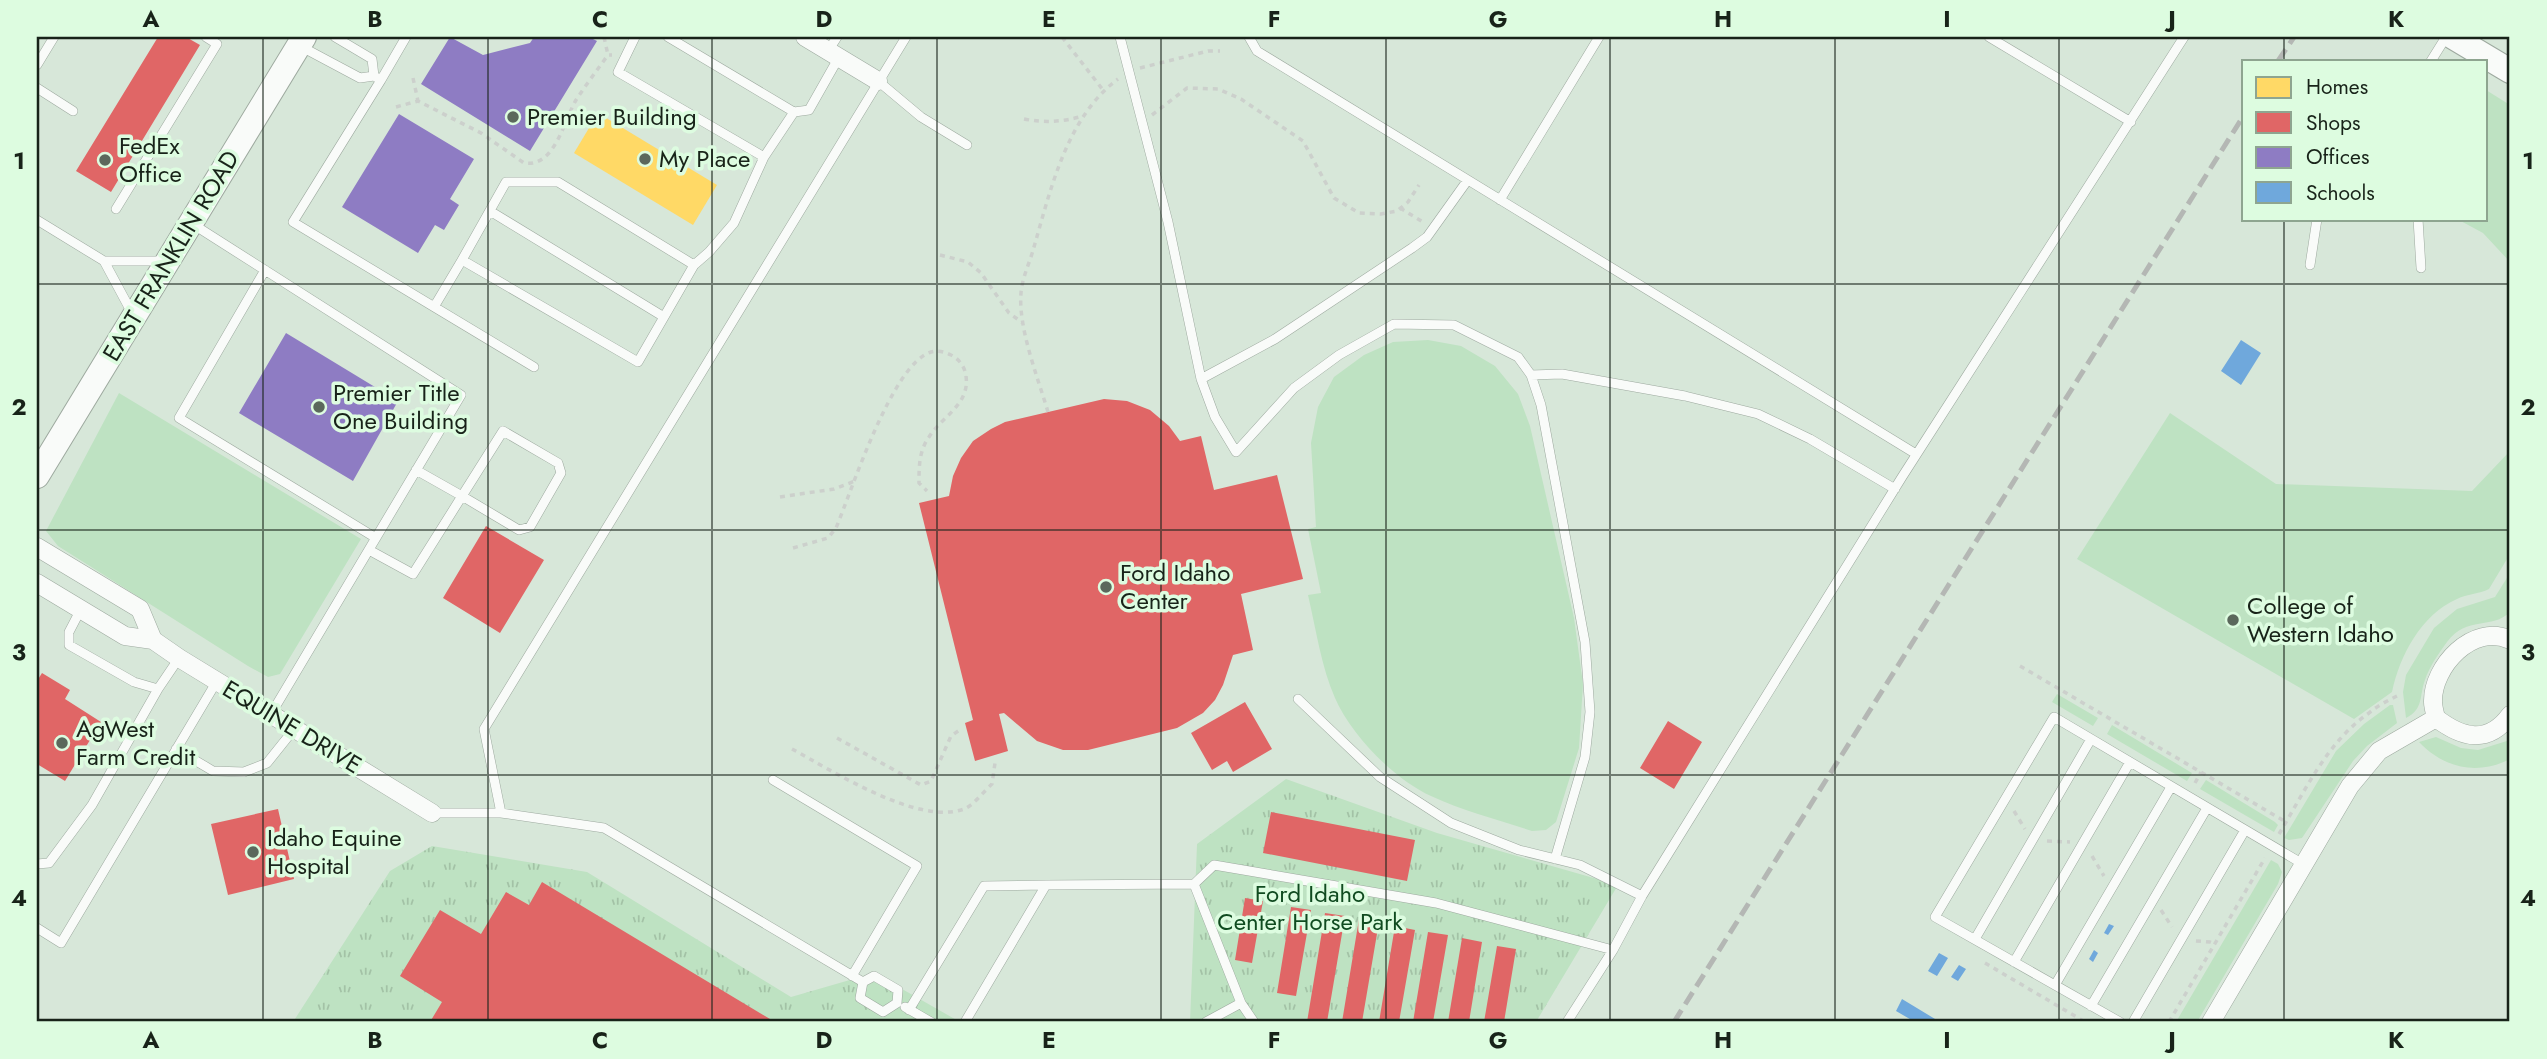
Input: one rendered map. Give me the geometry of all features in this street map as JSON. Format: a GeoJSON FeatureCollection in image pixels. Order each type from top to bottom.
{"type":"FeatureCollection","features":[{"type":"Feature","properties":{"kind":"main road"},"geometry":{"type":"LineString","coordinates":[[2453,37],[2510,71]]}},
{"type":"Feature","properties":{"kind":"main road","name":"EAST FRANKLIN ROAD"},"geometry":{"type":"LineString","coordinates":[[37,476],[302,41]]}},
{"type":"Feature","properties":{"kind":"street"},"geometry":{"type":"LineString","coordinates":[[805,37],[835,48],[878,81]]}},
{"type":"Feature","properties":{"kind":"street"},"geometry":{"type":"LineString","coordinates":[[37,547],[140,609],[153,640]]}},
{"type":"Feature","properties":{"kind":"street","name":"EQUINE DRIVE"},"geometry":{"type":"LineString","coordinates":[[37,583],[125,636],[153,640],[432,813]]}},
{"type":"Feature","properties":{"kind":"street"},"geometry":{"type":"LineString","coordinates":[[2510,638],[2485,635],[2472,639],[2459,648],[2437,682],[2432,701],[2436,718],[2458,733],[2473,736],[2488,733],[2504,724],[2510,715]]}},
{"type":"Feature","properties":{"kind":"street"},"geometry":{"type":"LineString","coordinates":[[2211,1022],[2350,786],[2379,751],[2436,718]]}},
{"type":"Feature","properties":{"kind":"lane"},"geometry":{"type":"LineString","coordinates":[[37,65],[54,37]]}},
{"type":"Feature","properties":{"kind":"lane"},"geometry":{"type":"LineString","coordinates":[[116,209],[217,44],[206,37]]}},
{"type":"Feature","properties":{"kind":"lane"},"geometry":{"type":"LineString","coordinates":[[335,37],[372,59],[378,78]]}},
{"type":"Feature","properties":{"kind":"lane"},"geometry":{"type":"LineString","coordinates":[[406,37],[378,78],[293,222],[534,367]]}},
{"type":"Feature","properties":{"kind":"lane"},"geometry":{"type":"LineString","coordinates":[[635,37],[618,72],[764,156]]}},
{"type":"Feature","properties":{"kind":"lane"},"geometry":{"type":"LineString","coordinates":[[668,37],[794,112],[809,110],[835,48]]}},
{"type":"Feature","properties":{"kind":"lane"},"geometry":{"type":"LineString","coordinates":[[502,813],[484,729],[906,37]]}},
{"type":"Feature","properties":{"kind":"lane"},"geometry":{"type":"LineString","coordinates":[[1120,37],[1168,222],[1200,379],[1215,417],[1236,452],[1294,388],[1339,355],[1394,324],[1454,325],[1518,357],[1531,375],[1541,405],[1585,642],[1590,712],[1585,757],[1555,859]]}},
{"type":"Feature","properties":{"kind":"lane"},"geometry":{"type":"LineString","coordinates":[[1249,37],[1257,51],[1916,454]]}},
{"type":"Feature","properties":{"kind":"lane"},"geometry":{"type":"LineString","coordinates":[[1500,200],[1599,37]]}},
{"type":"Feature","properties":{"kind":"lane"},"geometry":{"type":"LineString","coordinates":[[1989,37],[2130,122]]}},
{"type":"Feature","properties":{"kind":"lane"},"geometry":{"type":"LineString","coordinates":[[1567,1022],[1916,454],[2185,37]]}},
{"type":"Feature","properties":{"kind":"lane"},"geometry":{"type":"LineString","coordinates":[[2432,60],[2446,37]]}},
{"type":"Feature","properties":{"kind":"lane"},"geometry":{"type":"LineString","coordinates":[[302,41],[359,78],[378,78]]}},
{"type":"Feature","properties":{"kind":"lane"},"geometry":{"type":"LineString","coordinates":[[878,81],[921,117],[967,145]]}},
{"type":"Feature","properties":{"kind":"lane"},"geometry":{"type":"LineString","coordinates":[[37,88],[73,111]]}},
{"type":"Feature","properties":{"kind":"lane"},"geometry":{"type":"LineString","coordinates":[[462,260],[638,362],[694,265],[734,223],[764,156],[794,112]]}},
{"type":"Feature","properties":{"kind":"lane"},"geometry":{"type":"LineString","coordinates":[[1200,379],[1275,339],[1427,237],[1467,181]]}},
{"type":"Feature","properties":{"kind":"lane"},"geometry":{"type":"LineString","coordinates":[[434,307],[506,182],[558,182],[694,265]]}},
{"type":"Feature","properties":{"kind":"lane"},"geometry":{"type":"LineString","coordinates":[[490,211],[664,317]]}},
{"type":"Feature","properties":{"kind":"lane"},"geometry":{"type":"LineString","coordinates":[[37,220],[104,261],[134,317]]}},
{"type":"Feature","properties":{"kind":"lane"},"geometry":{"type":"LineString","coordinates":[[2309,265],[2317,220]]}},
{"type":"Feature","properties":{"kind":"lane"},"geometry":{"type":"LineString","coordinates":[[2418,220],[2421,268]]}},
{"type":"Feature","properties":{"kind":"lane"},"geometry":{"type":"LineString","coordinates":[[191,223],[461,395],[271,714]]}},
{"type":"Feature","properties":{"kind":"lane"},"geometry":{"type":"LineString","coordinates":[[104,261],[168,261]]}},
{"type":"Feature","properties":{"kind":"lane"},"geometry":{"type":"LineString","coordinates":[[265,270],[179,418],[376,538]]}},
{"type":"Feature","properties":{"kind":"lane"},"geometry":{"type":"LineString","coordinates":[[1531,375],[1562,374],[1685,396],[1758,414],[1810,439],[1895,489]]}},
{"type":"Feature","properties":{"kind":"lane"},"geometry":{"type":"LineString","coordinates":[[369,550],[413,574],[462,496],[503,431],[558,463],[561,468],[559,478],[530,527],[523,530],[462,496],[416,470]]}},
{"type":"Feature","properties":{"kind":"lane"},"geometry":{"type":"LineString","coordinates":[[81,609],[69,632],[69,645],[134,682],[158,689]]}},
{"type":"Feature","properties":{"kind":"lane"},"geometry":{"type":"LineString","coordinates":[[37,864],[49,863],[92,805],[158,689],[179,658]]}},
{"type":"Feature","properties":{"kind":"lane"},"geometry":{"type":"LineString","coordinates":[[37,929],[61,943],[216,681]]}},
{"type":"Feature","properties":{"kind":"lane"},"geometry":{"type":"LineString","coordinates":[[1298,699],[1380,777],[1451,823],[1519,850],[1580,865],[1642,897]]}},
{"type":"Feature","properties":{"kind":"lane"},"geometry":{"type":"LineString","coordinates":[[2120,1022],[1936,917],[2054,717],[2303,864]]}},
{"type":"Feature","properties":{"kind":"lane"},"geometry":{"type":"LineString","coordinates":[[176,749],[213,771],[244,772],[267,763],[295,728]]}},
{"type":"Feature","properties":{"kind":"lane"},"geometry":{"type":"LineString","coordinates":[[1975,939],[2091,739]]}},
{"type":"Feature","properties":{"kind":"lane"},"geometry":{"type":"LineString","coordinates":[[2014,962],[2130,762]]}},
{"type":"Feature","properties":{"kind":"lane"},"geometry":{"type":"LineString","coordinates":[[773,780],[917,866],[852,976]]}},
{"type":"Feature","properties":{"kind":"lane"},"geometry":{"type":"LineString","coordinates":[[2055,985],[2171,786]]}},
{"type":"Feature","properties":{"kind":"lane"},"geometry":{"type":"LineString","coordinates":[[2091,1006],[2207,808]]}},
{"type":"Feature","properties":{"kind":"lane"},"geometry":{"type":"LineString","coordinates":[[432,813],[502,813],[604,828],[863,982]]}},
{"type":"Feature","properties":{"kind":"lane"},"geometry":{"type":"LineString","coordinates":[[2133,1022],[2245,830]]}},
{"type":"Feature","properties":{"kind":"lane"},"geometry":{"type":"LineString","coordinates":[[909,1010],[984,886],[1194,884],[1214,865],[1436,903],[1612,950]]}},
{"type":"Feature","properties":{"kind":"lane"},"geometry":{"type":"LineString","coordinates":[[1194,884],[1241,1003],[1254,1022]]}},
{"type":"Feature","properties":{"kind":"lane"},"geometry":{"type":"LineString","coordinates":[[965,1022],[1046,885]]}},
{"type":"Feature","properties":{"kind":"lane"},"geometry":{"type":"LineString","coordinates":[[863,982],[874,976],[898,990],[897,1003]]}},
{"type":"Feature","properties":{"kind":"lane"},"geometry":{"type":"LineString","coordinates":[[863,982],[860,998],[883,1012],[897,1003]]}},
{"type":"Feature","properties":{"kind":"lane"},"geometry":{"type":"LineString","coordinates":[[897,1003],[931,1022]]}},
{"type":"Feature","properties":{"kind":"lane"},"geometry":{"type":"LineString","coordinates":[[1206,1022],[1241,1003]]}},
{"type":"Feature","properties":{"kind":"path"},"geometry":{"type":"LineString","coordinates":[[604,37],[608,55]]}},
{"type":"Feature","properties":{"kind":"path"},"geometry":{"type":"LineString","coordinates":[[1062,37],[1102,90]]}},
{"type":"Feature","properties":{"kind":"path"},"geometry":{"type":"LineString","coordinates":[[1048,412],[1023,323],[1021,293],[1049,194],[1078,125],[1102,90],[1129,71],[1209,51],[1220,51]]}},
{"type":"Feature","properties":{"kind":"path"},"geometry":{"type":"LineString","coordinates":[[396,107],[418,101],[455,118],[524,163],[531,164],[543,158],[555,145],[576,101],[608,55],[628,52]]}},
{"type":"Feature","properties":{"kind":"path"},"geometry":{"type":"LineString","coordinates":[[413,78],[418,101]]}},
{"type":"Feature","properties":{"kind":"path"},"geometry":{"type":"LineString","coordinates":[[1142,123],[1187,89],[1218,89],[1241,99],[1303,141],[1334,198],[1359,213],[1381,214],[1400,208],[1408,202],[1419,185]]}},
{"type":"Feature","properties":{"kind":"path"},"geometry":{"type":"LineString","coordinates":[[1024,119],[1061,122],[1084,116]]}},
{"type":"Feature","properties":{"kind":"path"},"geometry":{"type":"LineString","coordinates":[[1400,208],[1434,228]]}},
{"type":"Feature","properties":{"kind":"path"},"geometry":{"type":"LineString","coordinates":[[940,255],[968,262],[981,273],[1009,313],[1023,323]]}},
{"type":"Feature","properties":{"kind":"path"},"geometry":{"type":"LineString","coordinates":[[793,548],[828,538],[836,528],[888,399],[911,367],[930,352],[943,351],[955,357],[967,375],[960,404],[937,426],[923,449],[919,483],[927,491]]}},
{"type":"Feature","properties":{"kind":"path"},"geometry":{"type":"LineString","coordinates":[[780,497],[834,489],[855,481]]}},
{"type":"Feature","properties":{"kind":"path"},"geometry":{"type":"LineString","coordinates":[[2020,666],[2286,822]]}},
{"type":"Feature","properties":{"kind":"path"},"geometry":{"type":"LineString","coordinates":[[2279,834],[2327,754],[2350,728],[2368,713],[2397,696]]}},
{"type":"Feature","properties":{"kind":"path"},"geometry":{"type":"LineString","coordinates":[[837,738],[921,785],[931,781],[951,736],[961,729]]}},
{"type":"Feature","properties":{"kind":"path"},"geometry":{"type":"LineString","coordinates":[[792,749],[875,794],[938,814],[966,808],[992,784],[995,763]]}},
{"type":"Feature","properties":{"kind":"path"},"geometry":{"type":"LineString","coordinates":[[2194,783],[2201,772]]}},
{"type":"Feature","properties":{"kind":"path"},"geometry":{"type":"LineString","coordinates":[[2169,1022],[2265,858]]}},
{"type":"Feature","properties":{"kind":"path"},"geometry":{"type":"LineString","coordinates":[[2154,898],[2181,941],[2215,944]]}},
{"type":"Feature","properties":{"kind":"path"},"geometry":{"type":"LineString","coordinates":[[1980,961],[2085,1022]]}},
{"type":"Feature","properties":{"kind":"green space"},"geometry":{"type":"Polygon","coordinates":[[[2488,91],[2510,105],[2510,262],[2483,233],[2459,220],[2488,220],[2488,91]]]}},
{"type":"Feature","properties":{"kind":"green space"},"geometry":{"type":"Polygon","coordinates":[[[1428,340],[1461,346],[1495,366],[1518,394],[1530,426],[1574,618],[1583,684],[1579,748],[1556,822],[1546,830],[1532,831],[1468,811],[1417,789],[1389,768],[1363,741],[1342,712],[1330,686],[1319,647],[1308,595],[1321,593],[1308,529],[1316,527],[1311,443],[1318,407],[1334,377],[1364,355],[1393,342],[1428,340]]]}},
{"type":"Feature","properties":{"kind":"green space"},"geometry":{"type":"Polygon","coordinates":[[[119,393],[361,539],[280,674],[268,677],[248,666],[58,546],[46,531],[119,393]]]}},
{"type":"Feature","properties":{"kind":"green space"},"geometry":{"type":"Polygon","coordinates":[[[2170,413],[2276,484],[2472,491],[2510,451],[2510,554],[2489,589],[2461,597],[2433,615],[2414,638],[2400,664],[2392,692],[2354,719],[2077,559],[2170,413]]]}},
{"type":"Feature","properties":{"kind":"green space"},"geometry":{"type":"Polygon","coordinates":[[[2510,573],[2510,612],[2495,620],[2463,628],[2447,642],[2429,670],[2416,711],[2406,718],[2403,692],[2406,675],[2434,628],[2457,609],[2495,597],[2510,573]]]}},
{"type":"Feature","properties":{"kind":"green space"},"geometry":{"type":"Polygon","coordinates":[[[2057,694],[2098,718],[2093,726],[2052,702],[2057,694]]]}},
{"type":"Feature","properties":{"kind":"green space"},"geometry":{"type":"Polygon","coordinates":[[[2393,705],[2397,723],[2367,746],[2353,761],[2302,838],[2284,838],[2336,751],[2364,724],[2393,705]]]}},
{"type":"Feature","properties":{"kind":"green space"},"geometry":{"type":"Polygon","coordinates":[[[2112,725],[2192,773],[2187,781],[2107,734],[2112,725]]]}},
{"type":"Feature","properties":{"kind":"green space"},"geometry":{"type":"Polygon","coordinates":[[[2436,737],[2461,748],[2478,750],[2510,740],[2510,759],[2485,767],[2462,767],[2439,758],[2419,742],[2436,737]]]}},
{"type":"Feature","properties":{"kind":"green space","name":"Ford Idaho Center Horse Park"},"geometry":{"type":"Polygon","coordinates":[[[1286,779],[1437,833],[1618,885],[1536,1022],[1190,1022],[1197,844],[1286,779]]]}},
{"type":"Feature","properties":{"kind":"green space"},"geometry":{"type":"Polygon","coordinates":[[[2206,780],[2275,822],[2278,825],[2274,832],[2200,789],[2206,780]]]}},
{"type":"Feature","properties":{"kind":"green space"},"geometry":{"type":"Polygon","coordinates":[[[432,846],[587,872],[791,997],[874,973],[960,1022],[293,1022],[390,871],[432,846]]]}},
{"type":"Feature","properties":{"kind":"green space"},"geometry":{"type":"Polygon","coordinates":[[[2271,860],[2278,864],[2282,872],[2278,884],[2197,1022],[2176,1022],[2271,860]]]}},
{"type":"Feature","properties":{"kind":"building: Homes"},"geometry":{"type":"Polygon","coordinates":[[[598,113],[717,185],[693,225],[574,153],[598,113]]]}},
{"type":"Feature","properties":{"kind":"building: Shops"},"geometry":{"type":"Polygon","coordinates":[[[158,37],[186,37],[200,45],[111,192],[76,171],[158,37]]]}},
{"type":"Feature","properties":{"kind":"building: Shops","name":"Ford Idaho Center"},"geometry":{"type":"Polygon","coordinates":[[[1104,399],[1127,401],[1150,410],[1169,426],[1180,441],[1201,436],[1214,490],[1277,475],[1303,579],[1241,594],[1253,650],[1233,655],[1215,700],[1203,713],[1177,728],[1088,750],[1063,750],[1037,741],[1004,713],[999,714],[1008,751],[975,761],[965,723],[973,720],[919,503],[949,496],[953,476],[961,458],[973,441],[991,429],[1005,422],[1104,399]]]}},
{"type":"Feature","properties":{"kind":"building: Shops"},"geometry":{"type":"Polygon","coordinates":[[[486,526],[544,560],[500,633],[443,598],[486,526]]]}},
{"type":"Feature","properties":{"kind":"building: Shops","name":"AgWest Farm Credit"},"geometry":{"type":"Polygon","coordinates":[[[42,673],[70,690],[65,699],[101,722],[65,781],[37,764],[37,681],[42,673]]]}},
{"type":"Feature","properties":{"kind":"building: Shops"},"geometry":{"type":"Polygon","coordinates":[[[1245,702],[1272,749],[1233,772],[1227,761],[1212,770],[1191,733],[1245,702]]]}},
{"type":"Feature","properties":{"kind":"building: Shops"},"geometry":{"type":"Polygon","coordinates":[[[1668,721],[1702,742],[1674,789],[1640,768],[1668,721]]]}},
{"type":"Feature","properties":{"kind":"building: Shops","name":"Idaho Equine Hospital"},"geometry":{"type":"Polygon","coordinates":[[[278,809],[294,879],[228,895],[211,824],[278,809]]]}},
{"type":"Feature","properties":{"kind":"building: Shops"},"geometry":{"type":"Polygon","coordinates":[[[1271,812],[1415,840],[1407,881],[1263,853],[1271,812]]]}},
{"type":"Feature","properties":{"kind":"building: Shops"},"geometry":{"type":"Polygon","coordinates":[[[542,882],[775,1022],[430,1022],[442,1002],[400,976],[440,910],[481,934],[506,892],[529,905],[542,882]]]}},
{"type":"Feature","properties":{"kind":"building: Shops"},"geometry":{"type":"Polygon","coordinates":[[[1245,898],[1263,901],[1252,963],[1235,960],[1245,898]]]}},
{"type":"Feature","properties":{"kind":"building: Shops"},"geometry":{"type":"Polygon","coordinates":[[[1291,907],[1311,910],[1296,996],[1277,993],[1291,907]]]}},
{"type":"Feature","properties":{"kind":"building: Shops"},"geometry":{"type":"Polygon","coordinates":[[[1325,913],[1345,916],[1327,1022],[1307,1022],[1325,913]]]}},
{"type":"Feature","properties":{"kind":"building: Shops"},"geometry":{"type":"Polygon","coordinates":[[[1359,919],[1379,922],[1362,1022],[1342,1022],[1359,919]]]}},
{"type":"Feature","properties":{"kind":"building: Shops"},"geometry":{"type":"Polygon","coordinates":[[[1395,926],[1415,930],[1399,1022],[1379,1022],[1395,926]]]}},
{"type":"Feature","properties":{"kind":"building: Shops"},"geometry":{"type":"Polygon","coordinates":[[[1428,932],[1448,935],[1433,1022],[1413,1022],[1428,932]]]}},
{"type":"Feature","properties":{"kind":"building: Shops"},"geometry":{"type":"Polygon","coordinates":[[[1462,938],[1482,942],[1469,1022],[1448,1022],[1462,938]]]}},
{"type":"Feature","properties":{"kind":"building: Shops"},"geometry":{"type":"Polygon","coordinates":[[[1497,946],[1516,949],[1504,1022],[1484,1022],[1497,946]]]}},
{"type":"Feature","properties":{"kind":"building: Offices","name":"Premier Building"},"geometry":{"type":"Polygon","coordinates":[[[450,37],[483,55],[530,43],[534,37],[589,37],[597,41],[530,151],[421,84],[450,37]]]}},
{"type":"Feature","properties":{"kind":"building: Offices"},"geometry":{"type":"Polygon","coordinates":[[[399,114],[474,159],[450,199],[459,205],[444,230],[435,225],[418,253],[342,207],[399,114]]]}},
{"type":"Feature","properties":{"kind":"building: Offices","name":"Premier Title One Building"},"geometry":{"type":"Polygon","coordinates":[[[286,333],[398,401],[353,481],[239,413],[286,333]]]}},
{"type":"Feature","properties":{"kind":"building: Schools"},"geometry":{"type":"Polygon","coordinates":[[[2241,340],[2261,353],[2241,385],[2221,371],[2241,340]]]}},
{"type":"Feature","properties":{"kind":"building: Schools"},"geometry":{"type":"Polygon","coordinates":[[[2109,924],[2114,926],[2108,935],[2104,933],[2109,924]]]}},
{"type":"Feature","properties":{"kind":"building: Schools"},"geometry":{"type":"Polygon","coordinates":[[[2094,950],[2098,953],[2093,962],[2089,959],[2094,950]]]}},
{"type":"Feature","properties":{"kind":"building: Schools"},"geometry":{"type":"Polygon","coordinates":[[[1939,953],[1948,958],[1937,976],[1928,971],[1939,953]]]}},
{"type":"Feature","properties":{"kind":"building: Schools"},"geometry":{"type":"Polygon","coordinates":[[[1959,965],[1966,969],[1958,981],[1951,977],[1959,965]]]}},
{"type":"Feature","properties":{"kind":"building: Schools"},"geometry":{"type":"Polygon","coordinates":[[[1902,999],[1940,1022],[1915,1022],[1896,1011],[1902,999]]]}},
{"type":"Feature","properties":{"kind":"railway"},"geometry":{"type":"LineString","coordinates":[[2279,60],[2294,37]]}},
{"type":"Feature","properties":{"kind":"railway"},"geometry":{"type":"LineString","coordinates":[[1674,1022],[2242,118]]}},
{"type":"Feature","properties":{"kind":"place","name":"Premier Building"},"geometry":{"type":"Point","coordinates":[513,117]}},
{"type":"Feature","properties":{"kind":"place","name":"My Place"},"geometry":{"type":"Point","coordinates":[645,159]}},
{"type":"Feature","properties":{"kind":"place","name":"FedEx Office"},"geometry":{"type":"Point","coordinates":[105,160]}},
{"type":"Feature","properties":{"kind":"place","name":"Premier Title One Building"},"geometry":{"type":"Point","coordinates":[319,407]}},
{"type":"Feature","properties":{"kind":"place","name":"Ford Idaho Center"},"geometry":{"type":"Point","coordinates":[1106,587]}},
{"type":"Feature","properties":{"kind":"place","name":"College of Western Idaho"},"geometry":{"type":"Point","coordinates":[2233,620]}},
{"type":"Feature","properties":{"kind":"place","name":"AgWest Farm Credit"},"geometry":{"type":"Point","coordinates":[62,743]}},
{"type":"Feature","properties":{"kind":"place","name":"Idaho Equine Hospital"},"geometry":{"type":"Point","coordinates":[253,852]}}]}
